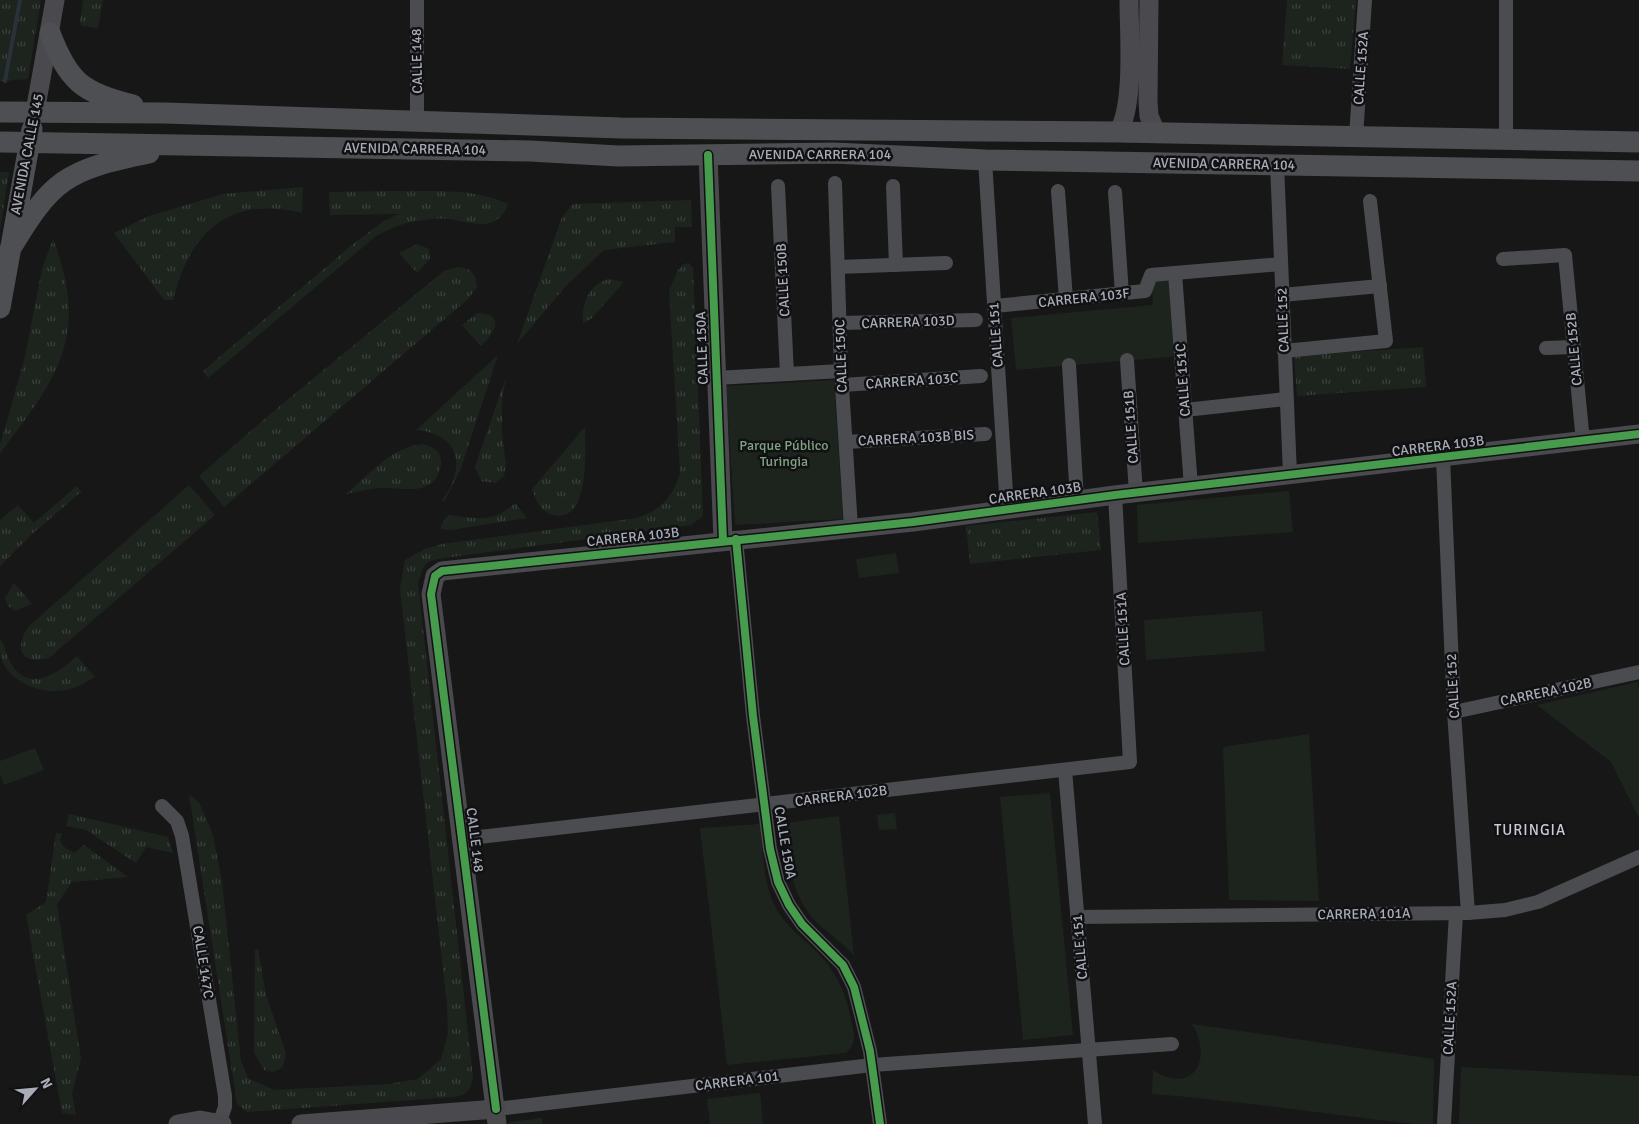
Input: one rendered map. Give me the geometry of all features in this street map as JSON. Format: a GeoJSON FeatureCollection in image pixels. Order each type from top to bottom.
{"type":"FeatureCollection","features":[{"type":"Feature","properties":{"kind":"main road"},"geometry":{"type":"LineString","coordinates":[[50,33],[64,67],[72,78],[92,92],[165,113]]}},
{"type":"Feature","properties":{"kind":"main road","name":"AVENIDA CARRERA 104"},"geometry":{"type":"LineString","coordinates":[[0,112],[165,113],[621,128],[1156,132],[1639,142]]}},
{"type":"Feature","properties":{"kind":"main road","name":"AVENIDA CALLE 145"},"geometry":{"type":"LineString","coordinates":[[0,308],[8,253],[35,112]]}},
{"type":"Feature","properties":{"kind":"main road"},"geometry":{"type":"LineString","coordinates":[[618,156],[606,148],[603,142],[608,133],[621,128]]}},
{"type":"Feature","properties":{"kind":"main road","name":"AVENIDA CARRERA 104"},"geometry":{"type":"LineString","coordinates":[[0,142],[530,151],[618,156],[844,153],[986,160],[1639,171]]}},
{"type":"Feature","properties":{"kind":"main road"},"geometry":{"type":"LineString","coordinates":[[8,253],[41,201],[73,174],[104,162],[192,144]]}},
{"type":"Feature","properties":{"kind":"street","name":"AVENIDA CALLE 145"},"geometry":{"type":"LineString","coordinates":[[35,112],[55,0]]}},
{"type":"Feature","properties":{"kind":"street","name":"CALLE 148"},"geometry":{"type":"LineString","coordinates":[[417,0],[417,121]]}},
{"type":"Feature","properties":{"kind":"street"},"geometry":{"type":"LineString","coordinates":[[1118,132],[1125,120],[1128,102],[1129,0]]}},
{"type":"Feature","properties":{"kind":"street"},"geometry":{"type":"LineString","coordinates":[[1149,0],[1148,109],[1156,132]]}},
{"type":"Feature","properties":{"kind":"street","name":"CALLE 152A"},"geometry":{"type":"LineString","coordinates":[[1356,137],[1366,0]]}},
{"type":"Feature","properties":{"kind":"street"},"geometry":{"type":"LineString","coordinates":[[1506,0],[1506,139]]}},
{"type":"Feature","properties":{"kind":"street","name":"CALLE 150A"},"geometry":{"type":"LineString","coordinates":[[708,155],[716,378],[729,540],[770,849],[778,882],[789,905],[802,924],[842,965],[860,1003],[872,1065],[880,1124]]}},
{"type":"Feature","properties":{"kind":"street","name":"CALLE 151"},"geometry":{"type":"LineString","coordinates":[[986,160],[1007,509]]}},
{"type":"Feature","properties":{"kind":"street","name":"CALLE 152"},"geometry":{"type":"LineString","coordinates":[[1277,164],[1290,475]]}},
{"type":"Feature","properties":{"kind":"street","name":"CALLE 150C"},"geometry":{"type":"LineString","coordinates":[[835,183],[842,385],[851,528]]}},
{"type":"Feature","properties":{"kind":"street","name":"CALLE 150B"},"geometry":{"type":"LineString","coordinates":[[778,186],[787,374]]}},
{"type":"Feature","properties":{"kind":"street"},"geometry":{"type":"LineString","coordinates":[[893,186],[896,265]]}},
{"type":"Feature","properties":{"kind":"street"},"geometry":{"type":"LineString","coordinates":[[1058,191],[1066,299]]}},
{"type":"Feature","properties":{"kind":"street"},"geometry":{"type":"LineString","coordinates":[[1115,192],[1122,294]]}},
{"type":"Feature","properties":{"kind":"street"},"geometry":{"type":"LineString","coordinates":[[1284,351],[1384,343],[1380,286],[1370,201]]}},
{"type":"Feature","properties":{"kind":"street","name":"CALLE 152B"},"geometry":{"type":"LineString","coordinates":[[1503,259],[1565,256],[1582,442]]}},
{"type":"Feature","properties":{"kind":"street"},"geometry":{"type":"LineString","coordinates":[[838,267],[946,263]]}},
{"type":"Feature","properties":{"kind":"street","name":"CARRERA 103F"},"geometry":{"type":"LineString","coordinates":[[995,306],[1145,292],[1152,275],[1281,264]]}},
{"type":"Feature","properties":{"kind":"street","name":"CALLE 151C"},"geometry":{"type":"LineString","coordinates":[[1175,273],[1191,487]]}},
{"type":"Feature","properties":{"kind":"street"},"geometry":{"type":"LineString","coordinates":[[1282,295],[1380,286]]}},
{"type":"Feature","properties":{"kind":"street","name":"CARRERA 103D"},"geometry":{"type":"LineString","coordinates":[[840,323],[976,320]]}},
{"type":"Feature","properties":{"kind":"street"},"geometry":{"type":"LineString","coordinates":[[1546,348],[1573,347]]}},
{"type":"Feature","properties":{"kind":"street","name":"CALLE 151B"},"geometry":{"type":"LineString","coordinates":[[1127,360],[1136,493]]}},
{"type":"Feature","properties":{"kind":"street"},"geometry":{"type":"LineString","coordinates":[[1069,365],[1077,500]]}},
{"type":"Feature","properties":{"kind":"street"},"geometry":{"type":"LineString","coordinates":[[716,378],[842,370]]}},
{"type":"Feature","properties":{"kind":"street","name":"CARRERA 103C"},"geometry":{"type":"LineString","coordinates":[[842,385],[981,376]]}},
{"type":"Feature","properties":{"kind":"street"},"geometry":{"type":"LineString","coordinates":[[1185,410],[1286,399]]}},
{"type":"Feature","properties":{"kind":"street","name":"CARRERA 103B BIS"},"geometry":{"type":"LineString","coordinates":[[846,442],[985,434]]}},
{"type":"Feature","properties":{"kind":"street","name":"CARRERA 103B"},"geometry":{"type":"LineString","coordinates":[[435,576],[442,571],[450,570],[851,528],[1639,434]]}},
{"type":"Feature","properties":{"kind":"street","name":"CALLE 152"},"geometry":{"type":"LineString","coordinates":[[1443,458],[1462,913]]}},
{"type":"Feature","properties":{"kind":"street","name":"CALLE 151A"},"geometry":{"type":"LineString","coordinates":[[1115,495],[1130,762]]}},
{"type":"Feature","properties":{"kind":"street","name":"CALLE 148"},"geometry":{"type":"LineString","coordinates":[[435,576],[431,594],[497,1117]]}},
{"type":"Feature","properties":{"kind":"street","name":"CARRERA 102B"},"geometry":{"type":"LineString","coordinates":[[1454,712],[1639,672]]}},
{"type":"Feature","properties":{"kind":"street","name":"CARRERA 102B"},"geometry":{"type":"LineString","coordinates":[[462,839],[1130,762]]}},
{"type":"Feature","properties":{"kind":"street","name":"CALLE 151"},"geometry":{"type":"LineString","coordinates":[[1065,770],[1095,1124]]}},
{"type":"Feature","properties":{"kind":"street","name":"CALLE 147C"},"geometry":{"type":"LineString","coordinates":[[162,806],[176,821],[188,871],[225,1096],[225,1108],[220,1124]]}},
{"type":"Feature","properties":{"kind":"street","name":"CARRERA 101A"},"geometry":{"type":"LineString","coordinates":[[1077,917],[1462,913],[1505,910],[1538,902],[1639,857]]}},
{"type":"Feature","properties":{"kind":"street","name":"CALLE 152A"},"geometry":{"type":"LineString","coordinates":[[1444,1124],[1462,913]]}},
{"type":"Feature","properties":{"kind":"street","name":"CARRERA 101"},"geometry":{"type":"LineString","coordinates":[[301,1124],[497,1117],[872,1065],[1172,1044]]}},
{"type":"Feature","properties":{"kind":"street"},"geometry":{"type":"LineString","coordinates":[[178,1124],[200,1120],[220,1124]]}},
{"type":"Feature","properties":{"kind":"green space"},"geometry":{"type":"Polygon","coordinates":[[[0,0],[41,0],[28,79],[0,81],[0,0]]]}},
{"type":"Feature","properties":{"kind":"green space"},"geometry":{"type":"Polygon","coordinates":[[[83,0],[103,0],[98,28],[82,26],[80,22],[83,0]]]}},
{"type":"Feature","properties":{"kind":"green space"},"geometry":{"type":"Polygon","coordinates":[[[1287,0],[1356,0],[1350,69],[1282,65],[1287,0]]]}},
{"type":"Feature","properties":{"kind":"green space"},"geometry":{"type":"Polygon","coordinates":[[[1304,47],[1340,49],[1339,66],[1304,64],[1304,47]]]}},
{"type":"Feature","properties":{"kind":"green space"},"geometry":{"type":"Polygon","coordinates":[[[0,172],[9,172],[0,231],[0,172]]]}},
{"type":"Feature","properties":{"kind":"green space"},"geometry":{"type":"Polygon","coordinates":[[[303,187],[302,213],[276,209],[253,209],[234,215],[216,224],[202,238],[190,255],[180,276],[173,300],[164,300],[114,233],[149,216],[223,194],[303,187]]]}},
{"type":"Feature","properties":{"kind":"green space"},"geometry":{"type":"Polygon","coordinates":[[[329,192],[465,193],[480,195],[508,204],[503,213],[491,223],[483,224],[448,219],[417,221],[399,225],[376,236],[208,378],[203,371],[357,241],[384,221],[399,214],[330,215],[329,192]]]}},
{"type":"Feature","properties":{"kind":"green space"},"geometry":{"type":"Polygon","coordinates":[[[691,200],[692,227],[675,227],[675,242],[604,250],[565,287],[517,344],[562,217],[573,204],[691,200]]]}},
{"type":"Feature","properties":{"kind":"green space"},"geometry":{"type":"Polygon","coordinates":[[[53,239],[64,273],[68,302],[68,329],[62,354],[52,378],[38,401],[0,453],[0,445],[25,357],[42,269],[53,239]]]}},
{"type":"Feature","properties":{"kind":"green space"},"geometry":{"type":"Polygon","coordinates":[[[417,244],[429,249],[430,259],[417,273],[399,253],[417,244]]]}},
{"type":"Feature","properties":{"kind":"green space"},"geometry":{"type":"Polygon","coordinates":[[[689,263],[693,268],[703,516],[691,525],[437,559],[428,562],[423,568],[418,583],[473,1077],[470,1089],[462,1095],[454,1097],[247,1112],[237,1104],[189,794],[200,804],[213,835],[222,882],[241,1061],[248,1078],[274,1090],[389,1084],[418,1079],[441,1059],[448,1034],[447,1005],[400,589],[405,560],[425,549],[442,544],[637,518],[653,511],[665,502],[674,489],[680,473],[669,291],[678,270],[684,264],[689,263]]]}},
{"type":"Feature","properties":{"kind":"green space"},"geometry":{"type":"Polygon","coordinates":[[[458,267],[472,272],[475,278],[477,287],[468,299],[224,507],[199,476],[274,411],[444,271],[458,267]]]}},
{"type":"Feature","properties":{"kind":"green space"},"geometry":{"type":"Polygon","coordinates":[[[1175,273],[1181,356],[1016,370],[1011,318],[1153,305],[1151,275],[1175,273]]]}},
{"type":"Feature","properties":{"kind":"green space"},"geometry":{"type":"Polygon","coordinates":[[[609,279],[624,282],[591,319],[583,323],[583,308],[588,295],[596,285],[609,279]]]}},
{"type":"Feature","properties":{"kind":"green space"},"geometry":{"type":"Polygon","coordinates":[[[477,313],[492,316],[495,320],[490,336],[481,346],[462,325],[477,313]]]}},
{"type":"Feature","properties":{"kind":"green space"},"geometry":{"type":"Polygon","coordinates":[[[1423,347],[1426,387],[1297,396],[1294,356],[1423,347]]]}},
{"type":"Feature","properties":{"kind":"green space"},"geometry":{"type":"Polygon","coordinates":[[[498,355],[461,468],[444,502],[442,500],[453,482],[456,472],[455,454],[451,446],[444,439],[424,431],[415,431],[498,355]]]}},
{"type":"Feature","properties":{"kind":"green space"},"geometry":{"type":"Polygon","coordinates":[[[506,377],[502,401],[502,434],[506,465],[504,476],[495,483],[481,481],[475,467],[506,377]]]}},
{"type":"Feature","properties":{"kind":"green space","name":"Parque Público Turingia"},"geometry":{"type":"Polygon","coordinates":[[[834,380],[843,519],[735,525],[726,386],[834,380]]]}},
{"type":"Feature","properties":{"kind":"green space"},"geometry":{"type":"Polygon","coordinates":[[[585,427],[585,466],[580,497],[574,508],[565,515],[553,515],[539,505],[532,489],[585,427]]]}},
{"type":"Feature","properties":{"kind":"green space"},"geometry":{"type":"Polygon","coordinates":[[[422,444],[435,449],[441,458],[439,471],[430,484],[423,488],[381,488],[346,494],[390,456],[411,446],[422,444]]]}},
{"type":"Feature","properties":{"kind":"green space"},"geometry":{"type":"Polygon","coordinates":[[[189,485],[215,515],[49,658],[39,660],[26,657],[21,649],[21,643],[28,627],[189,485]]]}},
{"type":"Feature","properties":{"kind":"green space"},"geometry":{"type":"Polygon","coordinates":[[[77,486],[81,492],[31,535],[0,566],[0,520],[18,505],[34,523],[77,486]]]}},
{"type":"Feature","properties":{"kind":"green space"},"geometry":{"type":"Polygon","coordinates":[[[1289,491],[1293,532],[1138,543],[1137,505],[1289,491]]]}},
{"type":"Feature","properties":{"kind":"green space"},"geometry":{"type":"Polygon","coordinates":[[[515,503],[527,518],[450,530],[441,529],[441,525],[448,515],[475,518],[491,517],[507,510],[515,503]]]}},
{"type":"Feature","properties":{"kind":"green space"},"geometry":{"type":"Polygon","coordinates":[[[1097,512],[1101,550],[970,564],[966,526],[1097,512]]]}},
{"type":"Feature","properties":{"kind":"green space"},"geometry":{"type":"Polygon","coordinates":[[[896,553],[899,573],[859,578],[856,559],[896,553]]]}},
{"type":"Feature","properties":{"kind":"green space"},"geometry":{"type":"Polygon","coordinates":[[[14,583],[32,604],[15,611],[8,606],[5,598],[14,583]]]}},
{"type":"Feature","properties":{"kind":"green space"},"geometry":{"type":"Polygon","coordinates":[[[1262,611],[1265,651],[1146,660],[1144,620],[1262,611]]]}},
{"type":"Feature","properties":{"kind":"green space"},"geometry":{"type":"Polygon","coordinates":[[[0,639],[9,660],[16,671],[24,677],[42,678],[60,669],[77,656],[95,677],[66,690],[47,691],[37,689],[19,680],[5,667],[1,658],[0,639]]]}},
{"type":"Feature","properties":{"kind":"green space"},"geometry":{"type":"Polygon","coordinates":[[[1637,682],[1639,688],[1639,818],[1611,762],[1537,705],[1637,682]]]}},
{"type":"Feature","properties":{"kind":"green space"},"geometry":{"type":"Polygon","coordinates":[[[1309,734],[1319,901],[1229,900],[1223,747],[1309,734]]]}},
{"type":"Feature","properties":{"kind":"green space"},"geometry":{"type":"Polygon","coordinates":[[[35,748],[44,770],[4,785],[0,774],[0,761],[35,748]]]}},
{"type":"Feature","properties":{"kind":"green space"},"geometry":{"type":"Polygon","coordinates":[[[1050,793],[1073,1035],[1023,1040],[1000,797],[1050,793]]]}},
{"type":"Feature","properties":{"kind":"green space"},"geometry":{"type":"Polygon","coordinates":[[[895,813],[897,829],[879,830],[877,815],[895,813]]]}},
{"type":"Feature","properties":{"kind":"green space"},"geometry":{"type":"Polygon","coordinates":[[[69,814],[168,837],[173,853],[146,847],[136,863],[86,830],[66,826],[69,814]]]}},
{"type":"Feature","properties":{"kind":"green space"},"geometry":{"type":"Polygon","coordinates":[[[839,816],[854,956],[811,916],[804,906],[794,884],[787,848],[785,823],[839,816]]]}},
{"type":"Feature","properties":{"kind":"green space"},"geometry":{"type":"Polygon","coordinates":[[[760,824],[766,875],[774,904],[785,922],[823,958],[837,978],[843,991],[854,1037],[850,1049],[846,1053],[727,1065],[700,828],[760,824]]]}},
{"type":"Feature","properties":{"kind":"green space"},"geometry":{"type":"Polygon","coordinates":[[[56,833],[62,834],[60,840],[63,846],[74,853],[84,845],[128,877],[72,882],[57,904],[81,1059],[72,1093],[76,1115],[62,1113],[26,915],[46,902],[56,833]]]}},
{"type":"Feature","properties":{"kind":"green space"},"geometry":{"type":"Polygon","coordinates":[[[258,949],[266,995],[286,1053],[283,1067],[273,1072],[264,1070],[254,1053],[255,950],[258,949]]]}},
{"type":"Feature","properties":{"kind":"green space"},"geometry":{"type":"Polygon","coordinates":[[[1192,1024],[1434,1059],[1433,1124],[1414,1124],[1152,1094],[1153,1070],[1167,1077],[1179,1079],[1188,1076],[1195,1070],[1200,1061],[1201,1050],[1192,1024]]]}},
{"type":"Feature","properties":{"kind":"green space"},"geometry":{"type":"Polygon","coordinates":[[[1461,1067],[1639,1076],[1639,1124],[1459,1124],[1461,1067]]]}},
{"type":"Feature","properties":{"kind":"green space"},"geometry":{"type":"Polygon","coordinates":[[[760,1093],[763,1124],[710,1124],[707,1099],[760,1093]]]}},
{"type":"Feature","properties":{"kind":"green space"},"geometry":{"type":"Polygon","coordinates":[[[542,1118],[543,1124],[509,1124],[509,1122],[542,1118]]]}},
{"type":"Feature","properties":{"kind":"waterway"},"geometry":{"type":"LineString","coordinates":[[5,81],[20,0]]}},
{"type":"Feature","properties":{"kind":"cycle path"},"geometry":{"type":"LineString","coordinates":[[708,155],[723,541]]}},
{"type":"Feature","properties":{"kind":"cycle path"},"geometry":{"type":"LineString","coordinates":[[496,1109],[431,594],[435,576],[442,571],[913,522],[1115,495],[1639,434]]}},
{"type":"Feature","properties":{"kind":"cycle path"},"geometry":{"type":"LineString","coordinates":[[736,539],[753,716],[770,849],[778,882],[789,905],[802,924],[843,965],[854,987],[870,1051],[880,1124]]}},
{"type":"Feature","properties":{"kind":"district","name":"TURINGIA"},"geometry":{"type":"Point","coordinates":[1530,830]}}]}
